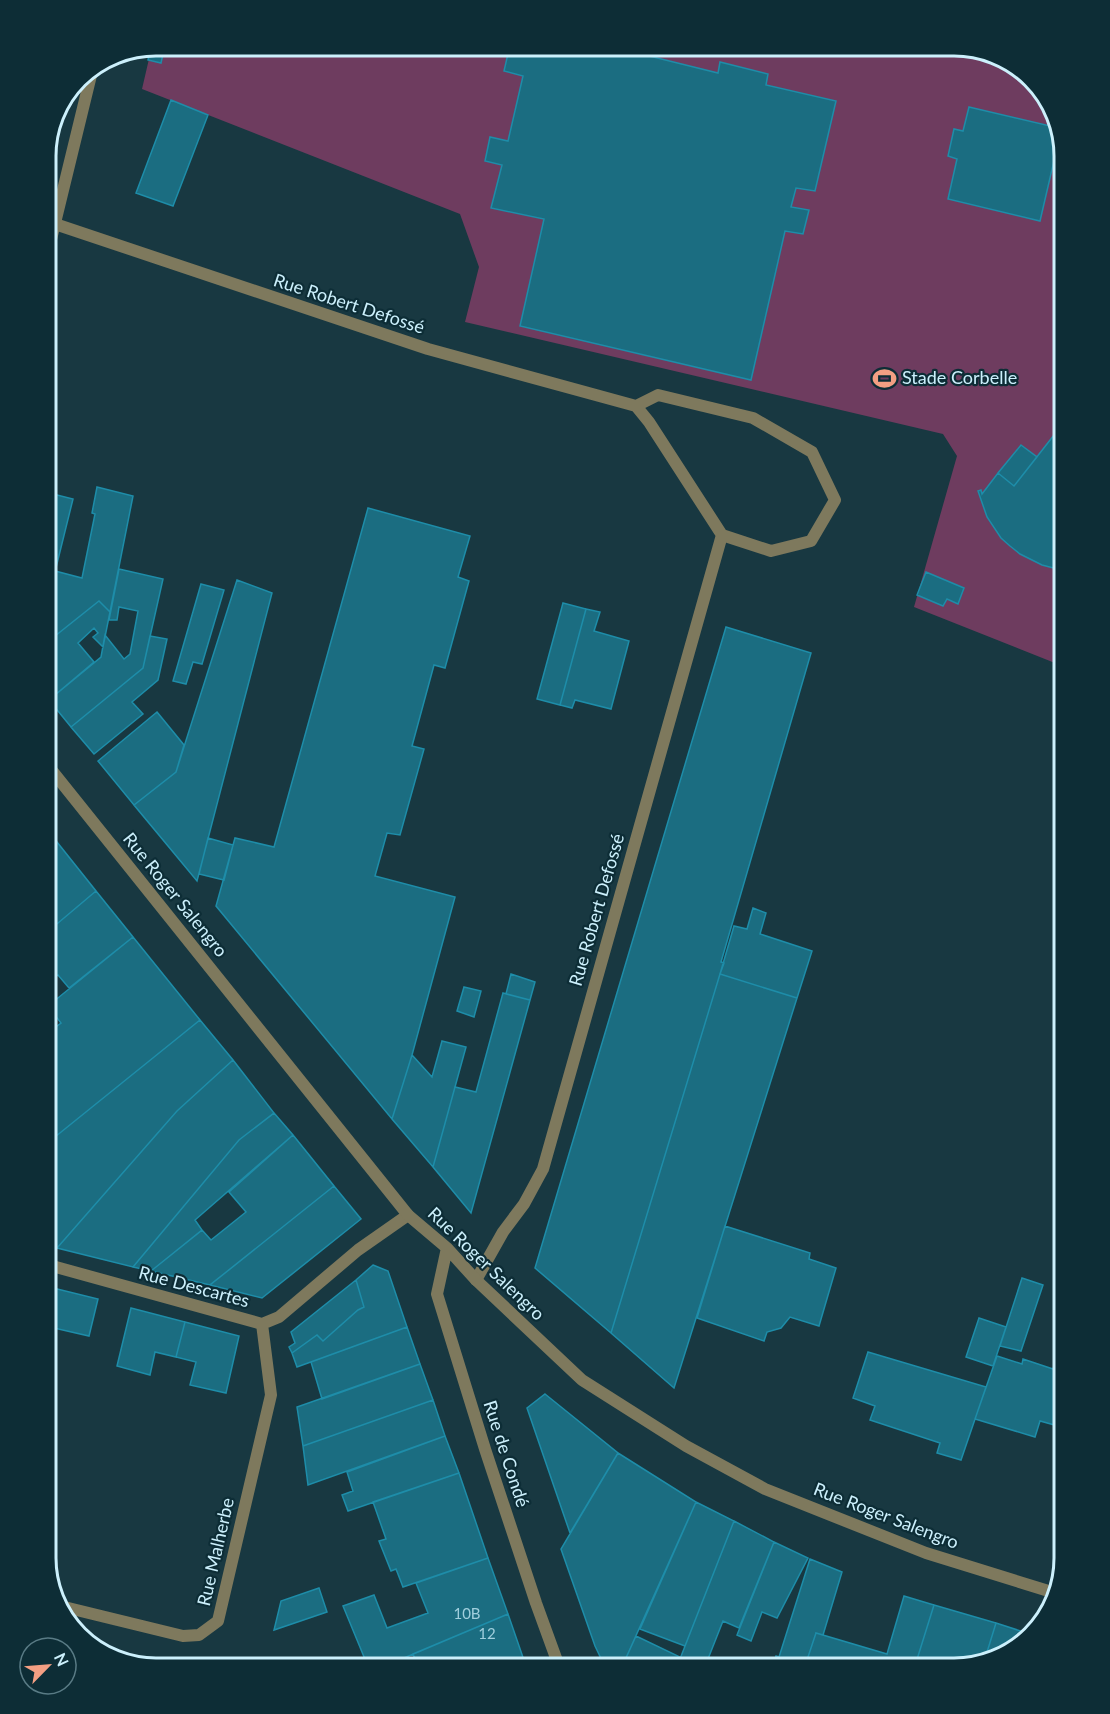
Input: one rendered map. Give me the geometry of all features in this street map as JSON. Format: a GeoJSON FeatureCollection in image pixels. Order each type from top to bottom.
{"type":"FeatureCollection","features":[{"type":"Feature","properties":{"kind":"street"},"geometry":{"type":"LineString","coordinates":[[56,225],[90,80]]}},
{"type":"Feature","properties":{"kind":"street","name":"Rue Robert Defossé"},"geometry":{"type":"LineString","coordinates":[[56,225],[428,349],[636,406]]}},
{"type":"Feature","properties":{"kind":"street"},"geometry":{"type":"LineString","coordinates":[[658,395],[753,418],[812,452],[835,500],[811,542],[771,551],[722,535],[649,422],[636,406],[658,395]]}},
{"type":"Feature","properties":{"kind":"street","name":"Rue Robert Defossé"},"geometry":{"type":"LineString","coordinates":[[476,1280],[503,1232],[524,1204],[543,1169],[722,535]]}},
{"type":"Feature","properties":{"kind":"street","name":"Rue Roger Salengro"},"geometry":{"type":"LineString","coordinates":[[56,776],[408,1215],[447,1248],[476,1280],[582,1380],[686,1446],[765,1489],[926,1553],[1049,1591]]}},
{"type":"Feature","properties":{"kind":"street","name":"Rue Descartes"},"geometry":{"type":"LineString","coordinates":[[56,1267],[262,1324],[279,1317],[358,1250],[408,1215]]}},
{"type":"Feature","properties":{"kind":"street","name":"Rue de Condé"},"geometry":{"type":"LineString","coordinates":[[447,1248],[437,1293],[485,1449],[556,1658]]}},
{"type":"Feature","properties":{"kind":"street","name":"Rue Malherbe"},"geometry":{"type":"LineString","coordinates":[[69,1608],[183,1636],[199,1635],[218,1621],[271,1395],[262,1324]]}},
{"type":"Feature","properties":{"kind":"shaded area","name":"Stade Corbelle"},"geometry":{"type":"Polygon","coordinates":[[[150,56],[155,56],[961,56],[987,61],[1010,72],[1038,100],[1054,142],[1054,663],[914,607],[957,456],[943,434],[465,322],[479,267],[460,214],[142,89],[150,56]]]}},
{"type":"Feature","properties":{"kind":"building"},"geometry":{"type":"Polygon","coordinates":[[[149,56],[163,56],[161,63],[148,60],[149,56]]]}},
{"type":"Feature","properties":{"kind":"building"},"geometry":{"type":"Polygon","coordinates":[[[507,56],[649,56],[718,73],[720,62],[768,74],[766,85],[836,101],[815,191],[796,188],[791,207],[809,210],[803,234],[785,231],[751,380],[520,326],[544,219],[491,208],[502,165],[485,161],[490,137],[508,141],[523,76],[504,71],[507,56]]]}},
{"type":"Feature","properties":{"kind":"building"},"geometry":{"type":"Polygon","coordinates":[[[171,100],[208,115],[173,206],[136,193],[171,100]]]}},
{"type":"Feature","properties":{"kind":"building"},"geometry":{"type":"Polygon","coordinates":[[[969,107],[1049,126],[1054,142],[1054,161],[1040,221],[948,199],[957,159],[948,156],[954,129],[963,131],[969,107]]]}},
{"type":"Feature","properties":{"kind":"building"},"geometry":{"type":"Polygon","coordinates":[[[1054,435],[1054,568],[1020,554],[1001,538],[987,517],[978,491],[981,490],[982,494],[998,473],[1014,486],[1054,435]]]}},
{"type":"Feature","properties":{"kind":"building"},"geometry":{"type":"Polygon","coordinates":[[[1021,445],[1037,457],[1014,486],[998,473],[1021,445]]]}},
{"type":"Feature","properties":{"kind":"building"},"geometry":{"type":"Polygon","coordinates":[[[97,487],[133,496],[110,612],[99,601],[56,635],[56,571],[82,578],[95,514],[92,513],[97,487]]]}},
{"type":"Feature","properties":{"kind":"building"},"geometry":{"type":"Polygon","coordinates":[[[56,495],[73,499],[56,568],[56,495]]]}},
{"type":"Feature","properties":{"kind":"building"},"geometry":{"type":"Polygon","coordinates":[[[368,508],[470,536],[458,577],[469,581],[445,668],[434,665],[412,746],[424,749],[400,835],[387,833],[375,876],[455,897],[392,1119],[216,906],[235,838],[274,847],[368,508]]]}},
{"type":"Feature","properties":{"kind":"building"},"geometry":{"type":"Polygon","coordinates":[[[119,569],[163,579],[143,668],[71,727],[56,709],[56,694],[101,657],[105,635],[124,659],[130,654],[138,611],[119,607],[117,620],[109,620],[119,569]]]}},
{"type":"Feature","properties":{"kind":"building"},"geometry":{"type":"Polygon","coordinates":[[[926,572],[964,588],[958,604],[947,599],[943,606],[917,595],[926,572]]]}},
{"type":"Feature","properties":{"kind":"building"},"geometry":{"type":"Polygon","coordinates":[[[237,580],[272,593],[197,881],[134,805],[176,772],[237,580]]]}},
{"type":"Feature","properties":{"kind":"building"},"geometry":{"type":"Polygon","coordinates":[[[201,584],[224,590],[202,664],[193,662],[186,684],[173,681],[201,584]]]}},
{"type":"Feature","properties":{"kind":"building"},"geometry":{"type":"Polygon","coordinates":[[[99,601],[110,612],[103,647],[93,637],[98,633],[94,628],[78,643],[94,662],[56,694],[56,635],[99,601]]]}},
{"type":"Feature","properties":{"kind":"building"},"geometry":{"type":"Polygon","coordinates":[[[563,603],[586,609],[560,705],[537,699],[563,603]]]}},
{"type":"Feature","properties":{"kind":"building"},"geometry":{"type":"Polygon","coordinates":[[[586,609],[600,612],[594,631],[629,641],[611,709],[575,700],[572,708],[560,705],[586,609]]]}},
{"type":"Feature","properties":{"kind":"building"},"geometry":{"type":"Polygon","coordinates":[[[726,627],[811,653],[721,962],[724,963],[611,1333],[535,1268],[726,627]]]}},
{"type":"Feature","properties":{"kind":"building"},"geometry":{"type":"Polygon","coordinates":[[[150,636],[167,639],[158,680],[132,702],[143,714],[94,754],[71,727],[143,668],[150,636]]]}},
{"type":"Feature","properties":{"kind":"building"},"geometry":{"type":"Polygon","coordinates":[[[157,712],[184,745],[176,772],[134,805],[98,761],[157,712]]]}},
{"type":"Feature","properties":{"kind":"building"},"geometry":{"type":"Polygon","coordinates":[[[208,838],[233,845],[224,880],[199,874],[208,838]]]}},
{"type":"Feature","properties":{"kind":"building"},"geometry":{"type":"Polygon","coordinates":[[[56,841],[96,891],[56,925],[56,841]]]}},
{"type":"Feature","properties":{"kind":"building"},"geometry":{"type":"Polygon","coordinates":[[[96,891],[133,937],[69,988],[58,975],[56,977],[56,925],[96,891]]]}},
{"type":"Feature","properties":{"kind":"building"},"geometry":{"type":"Polygon","coordinates":[[[753,908],[766,913],[760,934],[812,951],[797,998],[720,974],[734,926],[747,929],[753,908]]]}},
{"type":"Feature","properties":{"kind":"building"},"geometry":{"type":"Polygon","coordinates":[[[133,937],[200,1020],[56,1136],[56,1027],[61,1023],[56,1016],[56,1000],[133,937]]]}},
{"type":"Feature","properties":{"kind":"building"},"geometry":{"type":"Polygon","coordinates":[[[511,974],[535,982],[530,1000],[506,994],[511,974]]]}},
{"type":"Feature","properties":{"kind":"building"},"geometry":{"type":"Polygon","coordinates":[[[720,974],[797,998],[674,1388],[611,1333],[720,974]]]}},
{"type":"Feature","properties":{"kind":"building"},"geometry":{"type":"Polygon","coordinates":[[[464,987],[481,991],[474,1017],[457,1011],[464,987]]]}},
{"type":"Feature","properties":{"kind":"building"},"geometry":{"type":"Polygon","coordinates":[[[503,993],[530,1000],[471,1213],[433,1167],[455,1087],[476,1092],[503,993]]]}},
{"type":"Feature","properties":{"kind":"building"},"geometry":{"type":"Polygon","coordinates":[[[200,1020],[233,1060],[177,1111],[57,1248],[56,1136],[200,1020]]]}},
{"type":"Feature","properties":{"kind":"building"},"geometry":{"type":"Polygon","coordinates":[[[442,1041],[466,1047],[433,1167],[392,1119],[412,1055],[432,1077],[442,1041]]]}},
{"type":"Feature","properties":{"kind":"building"},"geometry":{"type":"Polygon","coordinates":[[[233,1060],[274,1113],[239,1140],[133,1267],[57,1248],[177,1111],[233,1060]]]}},
{"type":"Feature","properties":{"kind":"building"},"geometry":{"type":"Polygon","coordinates":[[[274,1113],[293,1135],[195,1220],[202,1230],[151,1271],[133,1267],[239,1140],[274,1113]]]}},
{"type":"Feature","properties":{"kind":"building"},"geometry":{"type":"Polygon","coordinates":[[[293,1135],[334,1186],[210,1285],[151,1271],[202,1230],[211,1240],[246,1212],[229,1192],[293,1135]]]}},
{"type":"Feature","properties":{"kind":"building"},"geometry":{"type":"Polygon","coordinates":[[[334,1186],[361,1219],[262,1298],[210,1285],[334,1186]]]}},
{"type":"Feature","properties":{"kind":"building"},"geometry":{"type":"Polygon","coordinates":[[[725,1226],[810,1253],[809,1259],[836,1268],[819,1326],[790,1317],[781,1328],[767,1332],[764,1341],[697,1318],[725,1226]]]}},
{"type":"Feature","properties":{"kind":"building"},"geometry":{"type":"Polygon","coordinates":[[[373,1265],[388,1271],[407,1327],[297,1367],[292,1353],[317,1335],[323,1341],[364,1307],[356,1280],[373,1265]]]}},
{"type":"Feature","properties":{"kind":"building"},"geometry":{"type":"Polygon","coordinates":[[[1022,1278],[1043,1285],[1021,1351],[1000,1346],[1022,1278]]]}},
{"type":"Feature","properties":{"kind":"building"},"geometry":{"type":"Polygon","coordinates":[[[356,1280],[364,1307],[323,1341],[317,1335],[292,1353],[289,1347],[295,1343],[291,1332],[356,1280]]]}},
{"type":"Feature","properties":{"kind":"building"},"geometry":{"type":"Polygon","coordinates":[[[56,1289],[98,1299],[89,1336],[56,1328],[56,1289]]]}},
{"type":"Feature","properties":{"kind":"building"},"geometry":{"type":"Polygon","coordinates":[[[131,1308],[185,1322],[176,1357],[155,1352],[150,1375],[117,1366],[131,1308]]]}},
{"type":"Feature","properties":{"kind":"building"},"geometry":{"type":"Polygon","coordinates":[[[979,1318],[1006,1327],[993,1366],[966,1357],[979,1318]]]}},
{"type":"Feature","properties":{"kind":"building"},"geometry":{"type":"Polygon","coordinates":[[[185,1322],[239,1336],[226,1393],[190,1385],[196,1362],[176,1357],[185,1322]]]}},
{"type":"Feature","properties":{"kind":"building"},"geometry":{"type":"Polygon","coordinates":[[[407,1327],[420,1364],[322,1399],[311,1362],[407,1327]]]}},
{"type":"Feature","properties":{"kind":"building"},"geometry":{"type":"Polygon","coordinates":[[[868,1352],[986,1387],[961,1460],[937,1453],[940,1443],[870,1420],[875,1406],[853,1398],[868,1352]]]}},
{"type":"Feature","properties":{"kind":"building"},"geometry":{"type":"Polygon","coordinates":[[[997,1356],[1022,1364],[1023,1359],[1053,1369],[1054,1366],[1054,1425],[1040,1421],[1035,1437],[975,1419],[997,1356]]]}},
{"type":"Feature","properties":{"kind":"building"},"geometry":{"type":"Polygon","coordinates":[[[420,1364],[433,1400],[303,1446],[297,1407],[420,1364]]]}},
{"type":"Feature","properties":{"kind":"building"},"geometry":{"type":"Polygon","coordinates":[[[545,1394],[618,1453],[570,1533],[527,1408],[545,1394]]]}},
{"type":"Feature","properties":{"kind":"building"},"geometry":{"type":"Polygon","coordinates":[[[433,1400],[445,1436],[308,1485],[303,1446],[433,1400]]]}},
{"type":"Feature","properties":{"kind":"building"},"geometry":{"type":"Polygon","coordinates":[[[445,1436],[459,1473],[348,1511],[342,1495],[353,1491],[347,1472],[445,1436]]]}},
{"type":"Feature","properties":{"kind":"building"},"geometry":{"type":"Polygon","coordinates":[[[618,1453],[696,1502],[626,1658],[601,1658],[561,1549],[618,1453]]]}},
{"type":"Feature","properties":{"kind":"building"},"geometry":{"type":"Polygon","coordinates":[[[459,1473],[488,1558],[403,1587],[396,1569],[391,1571],[379,1541],[386,1539],[373,1502],[459,1473]]]}},
{"type":"Feature","properties":{"kind":"building"},"geometry":{"type":"Polygon","coordinates":[[[696,1502],[734,1521],[685,1646],[640,1629],[696,1502]]]}},
{"type":"Feature","properties":{"kind":"building"},"geometry":{"type":"Polygon","coordinates":[[[734,1521],[774,1542],[739,1628],[723,1621],[708,1658],[680,1658],[734,1521]]]}},
{"type":"Feature","properties":{"kind":"building"},"geometry":{"type":"Polygon","coordinates":[[[774,1542],[808,1558],[777,1618],[762,1612],[751,1641],[737,1635],[774,1542]]]}},
{"type":"Feature","properties":{"kind":"building"},"geometry":{"type":"Polygon","coordinates":[[[488,1558],[508,1614],[404,1658],[364,1658],[343,1606],[374,1595],[387,1628],[428,1613],[416,1583],[488,1558]]]}},
{"type":"Feature","properties":{"kind":"building"},"geometry":{"type":"Polygon","coordinates":[[[810,1559],[842,1572],[823,1635],[816,1633],[808,1658],[775,1658],[779,1657],[810,1559]]]}},
{"type":"Feature","properties":{"kind":"building"},"geometry":{"type":"Polygon","coordinates":[[[319,1588],[327,1612],[274,1630],[281,1601],[319,1588]]]}},
{"type":"Feature","properties":{"kind":"building"},"geometry":{"type":"Polygon","coordinates":[[[904,1596],[934,1605],[917,1658],[808,1658],[816,1633],[887,1654],[904,1596]]]}},
{"type":"Feature","properties":{"kind":"building"},"geometry":{"type":"Polygon","coordinates":[[[934,1605],[996,1623],[987,1652],[968,1658],[917,1658],[934,1605]]]}},
{"type":"Feature","properties":{"kind":"building"},"geometry":{"type":"Polygon","coordinates":[[[508,1614],[523,1658],[415,1658],[413,1654],[508,1614]]]}},
{"type":"Feature","properties":{"kind":"building"},"geometry":{"type":"Polygon","coordinates":[[[996,1623],[1022,1632],[1010,1642],[987,1652],[996,1623]]]}},
{"type":"Feature","properties":{"kind":"building"},"geometry":{"type":"Polygon","coordinates":[[[636,1636],[680,1657],[680,1658],[626,1658],[636,1636]]]}},
{"type":"Feature","properties":{"kind":"place","name":"Stade Corbelle"},"geometry":{"type":"Point","coordinates":[884,378]}}]}
